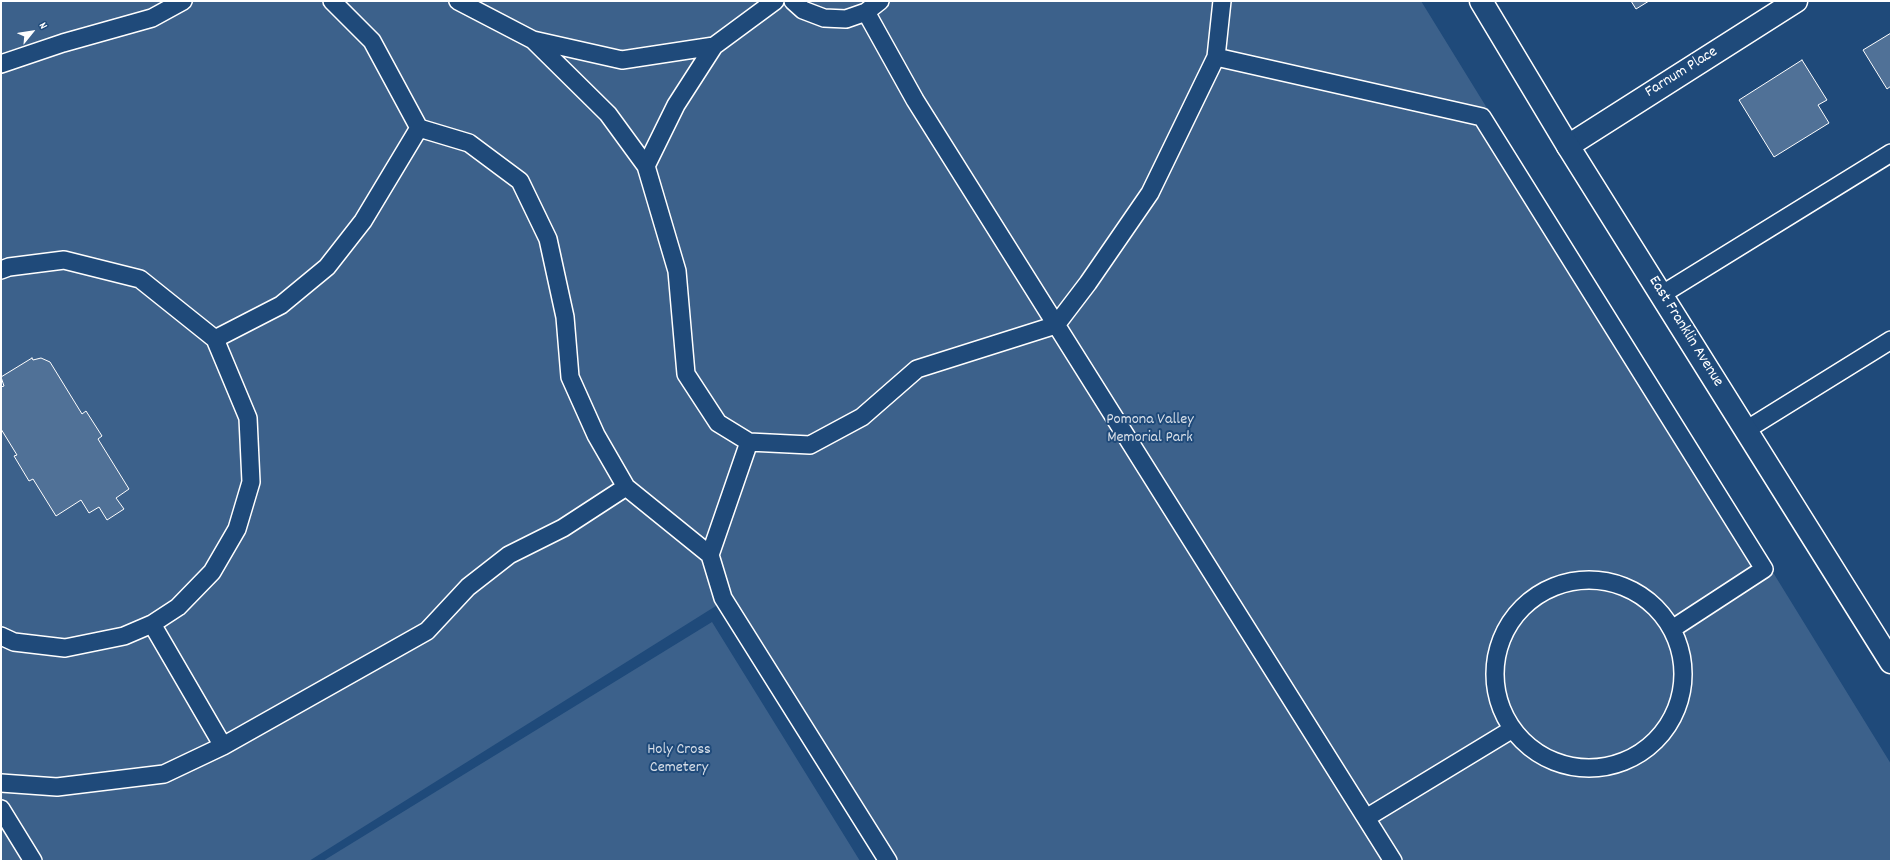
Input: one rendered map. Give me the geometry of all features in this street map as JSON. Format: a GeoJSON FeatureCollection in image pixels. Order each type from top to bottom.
{"type":"FeatureCollection","features":[{"type":"Feature","properties":{"kind":"street","name":"East Franklin Avenue"},"geometry":{"type":"LineString","coordinates":[[1481,1],[1568,146],[1891,662]]}},
{"type":"Feature","properties":{"kind":"street","name":"Farnum Place"},"geometry":{"type":"LineString","coordinates":[[1568,146],[1796,1]]}},
{"type":"Feature","properties":{"kind":"lane"},"geometry":{"type":"LineString","coordinates":[[1,64],[63,43],[152,18],[183,1]]}},
{"type":"Feature","properties":{"kind":"lane"},"geometry":{"type":"LineString","coordinates":[[332,1],[372,41],[419,128],[469,143],[520,181],[548,239],[565,317],[570,377],[596,435],[626,487],[710,555],[723,598],[888,861]]}},
{"type":"Feature","properties":{"kind":"lane"},"geometry":{"type":"LineString","coordinates":[[458,1],[533,40],[622,60],[714,46]]}},
{"type":"Feature","properties":{"kind":"lane"},"geometry":{"type":"LineString","coordinates":[[646,166],[676,105],[714,46],[775,1]]}},
{"type":"Feature","properties":{"kind":"lane"},"geometry":{"type":"LineString","coordinates":[[793,1],[803,10],[824,18],[846,19],[866,12],[880,1]]}},
{"type":"Feature","properties":{"kind":"lane"},"geometry":{"type":"LineString","coordinates":[[533,40],[608,114],[646,166],[677,271],[686,374],[718,423],[749,442],[810,445],[862,417],[917,369],[1056,325],[1088,283],[1150,193],[1216,57],[1222,1]]}},
{"type":"Feature","properties":{"kind":"lane"},"geometry":{"type":"LineString","coordinates":[[866,12],[915,100],[1392,861]]}},
{"type":"Feature","properties":{"kind":"lane"},"geometry":{"type":"LineString","coordinates":[[1216,57],[1482,117],[1764,569],[1672,629]]}},
{"type":"Feature","properties":{"kind":"lane"},"geometry":{"type":"LineString","coordinates":[[215,340],[281,305],[327,267],[363,221],[419,128]]}},
{"type":"Feature","properties":{"kind":"lane"},"geometry":{"type":"LineString","coordinates":[[1662,295],[1891,153]]}},
{"type":"Feature","properties":{"kind":"lane"},"geometry":{"type":"LineString","coordinates":[[1,270],[8,267],[64,260],[140,279],[215,340],[248,418],[251,482],[237,529],[212,572],[178,607],[152,624],[124,636],[65,648],[14,642],[1,636]]}},
{"type":"Feature","properties":{"kind":"lane"},"geometry":{"type":"LineString","coordinates":[[1746,430],[1891,340]]}},
{"type":"Feature","properties":{"kind":"lane"},"geometry":{"type":"LineString","coordinates":[[710,555],[749,442]]}},
{"type":"Feature","properties":{"kind":"lane"},"geometry":{"type":"LineString","coordinates":[[1,783],[57,787],[164,774],[223,746],[427,631],[468,587],[509,555],[562,528],[626,487]]}},
{"type":"Feature","properties":{"kind":"lane"},"geometry":{"type":"LineString","coordinates":[[1599,579],[1640,595],[1672,629],[1679,646],[1684,675],[1677,709],[1655,743],[1621,764],[1586,769],[1543,757],[1511,730],[1496,697],[1495,656],[1517,611],[1556,584],[1599,579]]}},
{"type":"Feature","properties":{"kind":"lane"},"geometry":{"type":"LineString","coordinates":[[152,624],[223,746]]}},
{"type":"Feature","properties":{"kind":"lane"},"geometry":{"type":"LineString","coordinates":[[1366,818],[1511,730]]}},
{"type":"Feature","properties":{"kind":"lane"},"geometry":{"type":"LineString","coordinates":[[1,809],[34,861]]}},
{"type":"Feature","properties":{"kind":"green space","name":"Pomona Valley Memorial Park"},"geometry":{"type":"Polygon","coordinates":[[[1,1],[1421,1],[1891,764],[1891,861],[880,861],[719,604],[309,861],[1,861],[1,1]]]}},
{"type":"Feature","properties":{"kind":"green space","name":"Holy Cross Cemetery"},"geometry":{"type":"Polygon","coordinates":[[[712,622],[860,861],[323,861],[712,622]]]}},
{"type":"Feature","properties":{"kind":"building"},"geometry":{"type":"Polygon","coordinates":[[[1631,1],[1649,1],[1636,9],[1631,1]]]}},
{"type":"Feature","properties":{"kind":"building"},"geometry":{"type":"Polygon","coordinates":[[[1891,33],[1891,86],[1887,89],[1863,50],[1891,33]]]}},
{"type":"Feature","properties":{"kind":"building"},"geometry":{"type":"Polygon","coordinates":[[[1802,60],[1827,100],[1818,105],[1829,123],[1774,157],[1739,100],[1802,60]]]}},
{"type":"Feature","properties":{"kind":"building"},"geometry":{"type":"Polygon","coordinates":[[[32,358],[33,360],[41,358],[50,362],[82,414],[86,411],[102,436],[98,439],[129,489],[116,498],[124,509],[107,520],[99,507],[89,513],[81,500],[56,516],[33,479],[29,481],[14,456],[17,455],[1,429],[1,387],[4,386],[1,377],[32,358]]]}}]}
